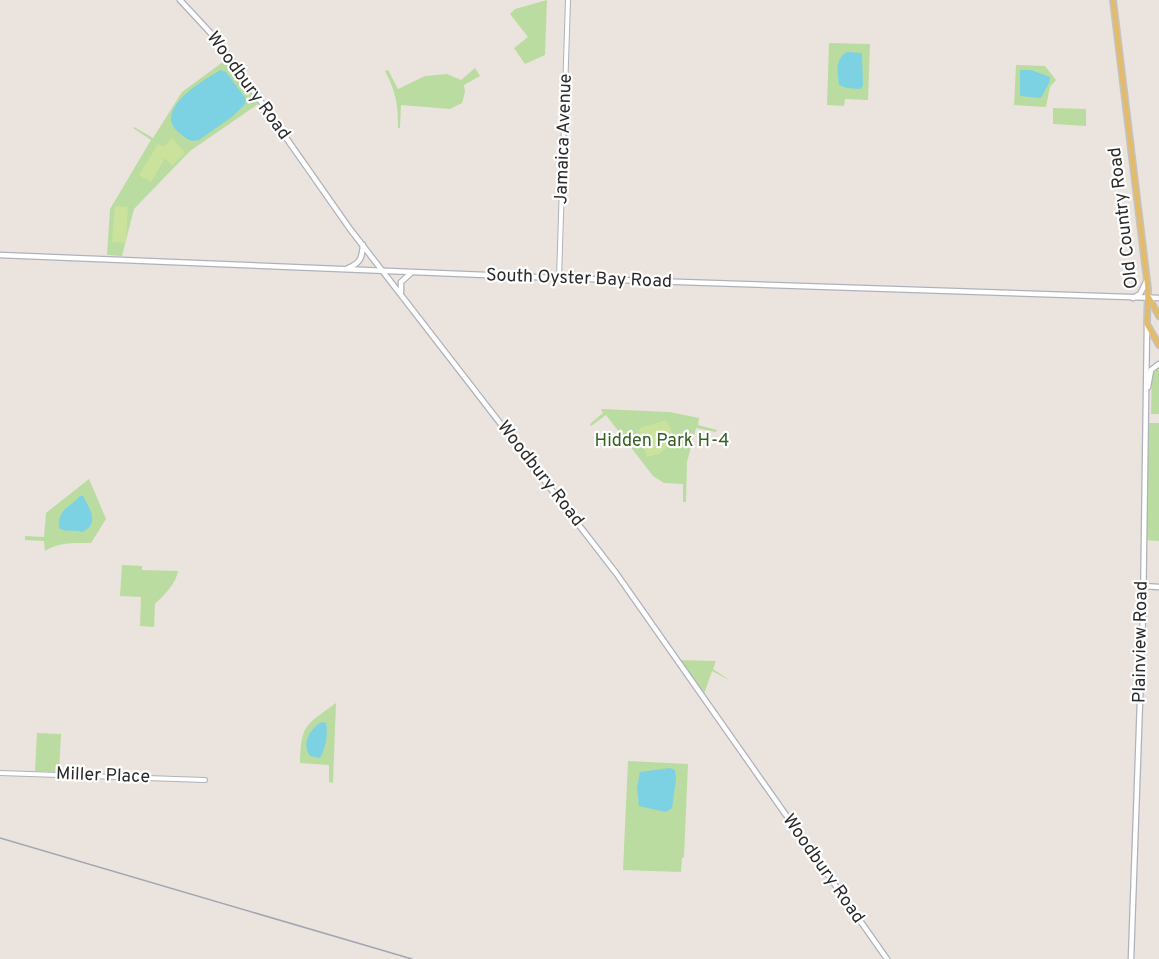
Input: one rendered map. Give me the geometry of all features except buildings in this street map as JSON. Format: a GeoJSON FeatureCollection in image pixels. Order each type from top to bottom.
{"type":"FeatureCollection","features":[{"type":"Feature","properties":{"kind":"main road","name":"Woodbury Road"},"geometry":{"type":"LineString","coordinates":[[180,0],[219,42],[363,245],[616,573],[887,959]]}},
{"type":"Feature","properties":{"kind":"main road","name":"Old Country Road"},"geometry":{"type":"LineString","coordinates":[[1113,0],[1149,298],[1147,324]]}},
{"type":"Feature","properties":{"kind":"main road"},"geometry":{"type":"LineString","coordinates":[[345,269],[357,264],[362,256],[363,245]]}},
{"type":"Feature","properties":{"kind":"main road","name":"South Oyster Bay Road"},"geometry":{"type":"LineString","coordinates":[[0,255],[559,278],[1159,298]]}},
{"type":"Feature","properties":{"kind":"main road"},"geometry":{"type":"LineString","coordinates":[[401,295],[401,282],[412,272]]}},
{"type":"Feature","properties":{"kind":"main road"},"geometry":{"type":"LineString","coordinates":[[1133,298],[1140,294],[1147,280]]}},
{"type":"Feature","properties":{"kind":"main road"},"geometry":{"type":"LineString","coordinates":[[1149,298],[1159,316]]}},
{"type":"Feature","properties":{"kind":"main road"},"geometry":{"type":"LineString","coordinates":[[1147,324],[1159,345]]}},
{"type":"Feature","properties":{"kind":"main road","name":"Plainview Road"},"geometry":{"type":"LineString","coordinates":[[1131,959],[1143,586],[1147,324]]}},
{"type":"Feature","properties":{"kind":"main road"},"geometry":{"type":"LineString","coordinates":[[1146,402],[1150,372],[1159,364]]}},
{"type":"Feature","properties":{"kind":"main road"},"geometry":{"type":"LineString","coordinates":[[1143,586],[1159,587]]}},
{"type":"Feature","properties":{"kind":"street","name":"Jamaica Avenue"},"geometry":{"type":"LineString","coordinates":[[559,278],[568,0]]}},
{"type":"Feature","properties":{"kind":"street","name":"Miller Place"},"geometry":{"type":"LineString","coordinates":[[0,772],[205,780]]}},
{"type":"Feature","properties":{"kind":"green space"},"geometry":{"type":"Polygon","coordinates":[[[547,0],[545,55],[525,64],[514,48],[528,37],[510,14],[515,9],[547,0]]]}},
{"type":"Feature","properties":{"kind":"green space"},"geometry":{"type":"Polygon","coordinates":[[[829,43],[870,44],[868,100],[845,99],[844,106],[827,105],[829,43]]]}},
{"type":"Feature","properties":{"kind":"green space"},"geometry":{"type":"Polygon","coordinates":[[[227,59],[258,104],[190,151],[134,209],[122,256],[107,255],[110,209],[151,140],[133,128],[153,138],[182,92],[227,59]]]}},
{"type":"Feature","properties":{"kind":"green space"},"geometry":{"type":"Polygon","coordinates":[[[1016,65],[1045,66],[1056,80],[1050,87],[1046,107],[1014,105],[1016,65]]]}},
{"type":"Feature","properties":{"kind":"green space"},"geometry":{"type":"Polygon","coordinates":[[[475,68],[480,76],[464,85],[462,103],[450,109],[401,105],[400,128],[398,128],[396,98],[385,71],[388,70],[398,89],[425,76],[447,74],[461,80],[475,68]]]}},
{"type":"Feature","properties":{"kind":"green space"},"geometry":{"type":"Polygon","coordinates":[[[1053,108],[1086,109],[1086,126],[1053,124],[1053,108]]]}},
{"type":"Feature","properties":{"kind":"green space"},"geometry":{"type":"Polygon","coordinates":[[[172,138],[185,153],[172,166],[165,158],[151,182],[139,175],[158,144],[164,147],[172,138]]]}},
{"type":"Feature","properties":{"kind":"green space"},"geometry":{"type":"Polygon","coordinates":[[[115,206],[128,207],[126,243],[112,242],[115,206]]]}},
{"type":"Feature","properties":{"kind":"green space"},"geometry":{"type":"Polygon","coordinates":[[[1159,366],[1159,414],[1151,414],[1152,372],[1159,366]]]}},
{"type":"Feature","properties":{"kind":"green space","name":"Hidden Park H-4"},"geometry":{"type":"Polygon","coordinates":[[[601,409],[670,412],[699,418],[698,425],[717,430],[716,432],[696,428],[687,462],[686,502],[683,502],[683,484],[664,483],[653,476],[606,415],[591,426],[590,424],[603,413],[601,409]]]}},
{"type":"Feature","properties":{"kind":"green space"},"geometry":{"type":"Polygon","coordinates":[[[666,420],[672,431],[670,445],[659,454],[647,457],[640,428],[666,420]]]}},
{"type":"Feature","properties":{"kind":"green space"},"geometry":{"type":"Polygon","coordinates":[[[1146,423],[1159,423],[1159,541],[1144,540],[1146,423]]]}},
{"type":"Feature","properties":{"kind":"green space"},"geometry":{"type":"Polygon","coordinates":[[[89,479],[106,519],[91,543],[61,545],[45,551],[44,541],[25,540],[25,536],[44,537],[46,513],[89,479]]]}},
{"type":"Feature","properties":{"kind":"green space"},"geometry":{"type":"Polygon","coordinates":[[[122,565],[142,566],[142,570],[178,571],[172,585],[155,604],[154,627],[140,626],[141,597],[120,596],[122,565]]]}},
{"type":"Feature","properties":{"kind":"green space"},"geometry":{"type":"Polygon","coordinates":[[[677,660],[716,661],[713,669],[731,681],[712,671],[703,697],[677,660]]]}},
{"type":"Feature","properties":{"kind":"green space"},"geometry":{"type":"Polygon","coordinates":[[[336,703],[333,783],[329,782],[329,765],[300,763],[302,740],[307,727],[336,703]]]}},
{"type":"Feature","properties":{"kind":"green space"},"geometry":{"type":"Polygon","coordinates":[[[37,733],[61,734],[59,772],[35,771],[37,733]]]}},
{"type":"Feature","properties":{"kind":"green space"},"geometry":{"type":"Polygon","coordinates":[[[628,761],[688,764],[684,857],[681,872],[623,870],[628,761]]]}},
{"type":"Feature","properties":{"kind":"water"},"geometry":{"type":"Polygon","coordinates":[[[847,52],[862,53],[863,86],[860,89],[839,85],[838,63],[847,52]]]}},
{"type":"Feature","properties":{"kind":"water"},"geometry":{"type":"Polygon","coordinates":[[[221,70],[226,72],[246,99],[245,104],[233,116],[199,140],[188,139],[173,126],[171,117],[175,107],[191,89],[221,70]]]}},
{"type":"Feature","properties":{"kind":"water"},"geometry":{"type":"Polygon","coordinates":[[[1021,70],[1031,70],[1050,77],[1041,98],[1020,96],[1021,70]]]}},
{"type":"Feature","properties":{"kind":"water"},"geometry":{"type":"Polygon","coordinates":[[[80,496],[83,496],[91,511],[91,525],[82,532],[59,528],[62,513],[80,496]]]}},
{"type":"Feature","properties":{"kind":"water"},"geometry":{"type":"Polygon","coordinates":[[[322,722],[326,723],[327,727],[324,750],[320,758],[310,756],[306,746],[308,737],[322,722]]]}},
{"type":"Feature","properties":{"kind":"water"},"geometry":{"type":"Polygon","coordinates":[[[670,768],[675,770],[676,779],[672,808],[666,812],[639,806],[637,788],[640,772],[670,768]]]}},
{"type":"Feature","properties":{"kind":"railway"},"geometry":{"type":"LineString","coordinates":[[0,838],[412,959]]}}]}
